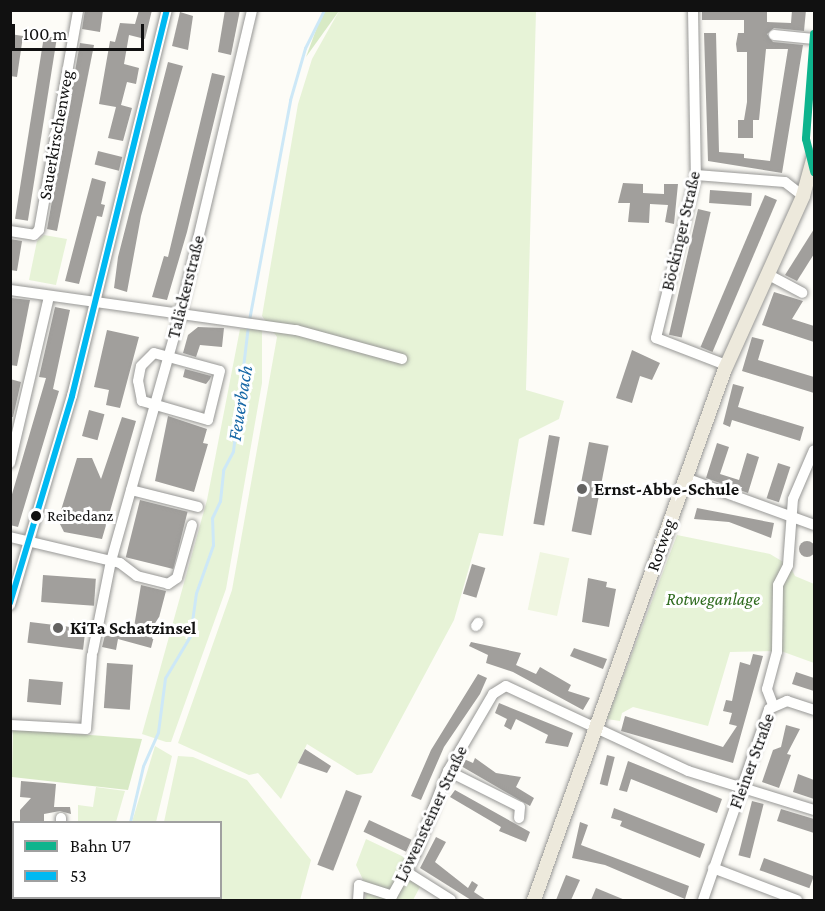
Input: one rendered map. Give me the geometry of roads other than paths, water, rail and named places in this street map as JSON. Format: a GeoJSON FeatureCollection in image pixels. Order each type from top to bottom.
{"type":"FeatureCollection","features":[{"type":"Feature","properties":{"kind":"main road","name":"Rotweg"},"geometry":{"type":"LineString","coordinates":[[809,194],[814,156]]}},
{"type":"Feature","properties":{"kind":"main road","name":"Rotweg"},"geometry":{"type":"LineString","coordinates":[[534,900],[726,365],[767,274],[814,180]]}},
{"type":"Feature","properties":{"kind":"street","name":"Sauerkirschenweg"},"geometry":{"type":"LineString","coordinates":[[10,231],[34,235],[39,230],[78,10]]}},
{"type":"Feature","properties":{"kind":"street"},"geometry":{"type":"LineString","coordinates":[[10,604],[96,303],[167,10]]}},
{"type":"Feature","properties":{"kind":"street","name":"Taläckerstraße"},"geometry":{"type":"LineString","coordinates":[[10,725],[86,729],[93,653],[111,561],[180,315],[252,10]]}},
{"type":"Feature","properties":{"kind":"street","name":"Böckinger Straße"},"geometry":{"type":"LineString","coordinates":[[693,10],[696,175],[656,338],[726,365]]}},
{"type":"Feature","properties":{"kind":"street"},"geometry":{"type":"LineString","coordinates":[[774,35],[814,39]]}},
{"type":"Feature","properties":{"kind":"street"},"geometry":{"type":"LineString","coordinates":[[696,175],[784,182],[809,194]]}},
{"type":"Feature","properties":{"kind":"street"},"geometry":{"type":"LineString","coordinates":[[767,274],[802,293]]}},
{"type":"Feature","properties":{"kind":"street"},"geometry":{"type":"LineString","coordinates":[[10,290],[250,323],[402,359]]}},
{"type":"Feature","properties":{"kind":"street"},"geometry":{"type":"LineString","coordinates":[[10,463],[49,297]]}},
{"type":"Feature","properties":{"kind":"street"},"geometry":{"type":"LineString","coordinates":[[154,353],[220,371],[213,409],[208,420],[154,406],[139,394],[141,366],[154,353]]}},
{"type":"Feature","properties":{"kind":"street","name":"Fleiner Straße"},"geometry":{"type":"LineString","coordinates":[[703,900],[741,787],[773,705],[767,689],[777,652],[775,606],[778,585],[788,565],[790,512],[814,450]]}},
{"type":"Feature","properties":{"kind":"street"},"geometry":{"type":"LineString","coordinates":[[686,478],[790,512],[814,525]]}},
{"type":"Feature","properties":{"kind":"street"},"geometry":{"type":"LineString","coordinates":[[131,490],[198,507]]}},
{"type":"Feature","properties":{"kind":"street"},"geometry":{"type":"LineString","coordinates":[[10,537],[111,561],[137,576],[172,582],[192,525]]}},
{"type":"Feature","properties":{"kind":"street","name":"Löwensteiner Straße"},"geometry":{"type":"LineString","coordinates":[[358,900],[359,885],[392,896],[448,771],[494,693],[506,686],[596,729]]}},
{"type":"Feature","properties":{"kind":"street"},"geometry":{"type":"LineString","coordinates":[[773,705],[787,701],[814,710]]}},
{"type":"Feature","properties":{"kind":"street"},"geometry":{"type":"LineString","coordinates":[[596,729],[681,768],[814,810]]}},
{"type":"Feature","properties":{"kind":"street"},"geometry":{"type":"LineString","coordinates":[[448,771],[520,807],[519,818]]}},
{"type":"Feature","properties":{"kind":"street"},"geometry":{"type":"LineString","coordinates":[[713,868],[797,900]]}},
{"type":"Feature","properties":{"kind":"street"},"geometry":{"type":"LineString","coordinates":[[405,871],[451,900]]}},
{"type":"Feature","properties":{"kind":"waterway","name":"Feuerbach"},"geometry":{"type":"LineString","coordinates":[[249,320],[290,100],[305,48],[324,10]]}},
{"type":"Feature","properties":{"kind":"waterway","name":"Feuerbach"},"geometry":{"type":"LineString","coordinates":[[130,821],[143,766],[158,732],[165,678],[190,636],[196,593],[213,545],[212,518],[220,501],[223,470],[233,451],[248,326]]}},
{"type":"Feature","properties":{"kind":"rail line","name":"U7"},"geometry":{"type":"LineString","coordinates":[[814,34],[806,139],[814,172]]}},
{"type":"Feature","properties":{"kind":"place","name":"Ernst-Abbe-Schule"},"geometry":{"type":"Point","coordinates":[582,489]}},
{"type":"Feature","properties":{"kind":"place","name":"Reibedanz"},"geometry":{"type":"Point","coordinates":[36,516]}},
{"type":"Feature","properties":{"kind":"place","name":"KiTa Schatzinsel"},"geometry":{"type":"Point","coordinates":[58,628]}},
{"type":"Feature","properties":{"kind":"park label","name":"Rotweganlage"},"geometry":{"type":"Point","coordinates":[713,599]}}]}
